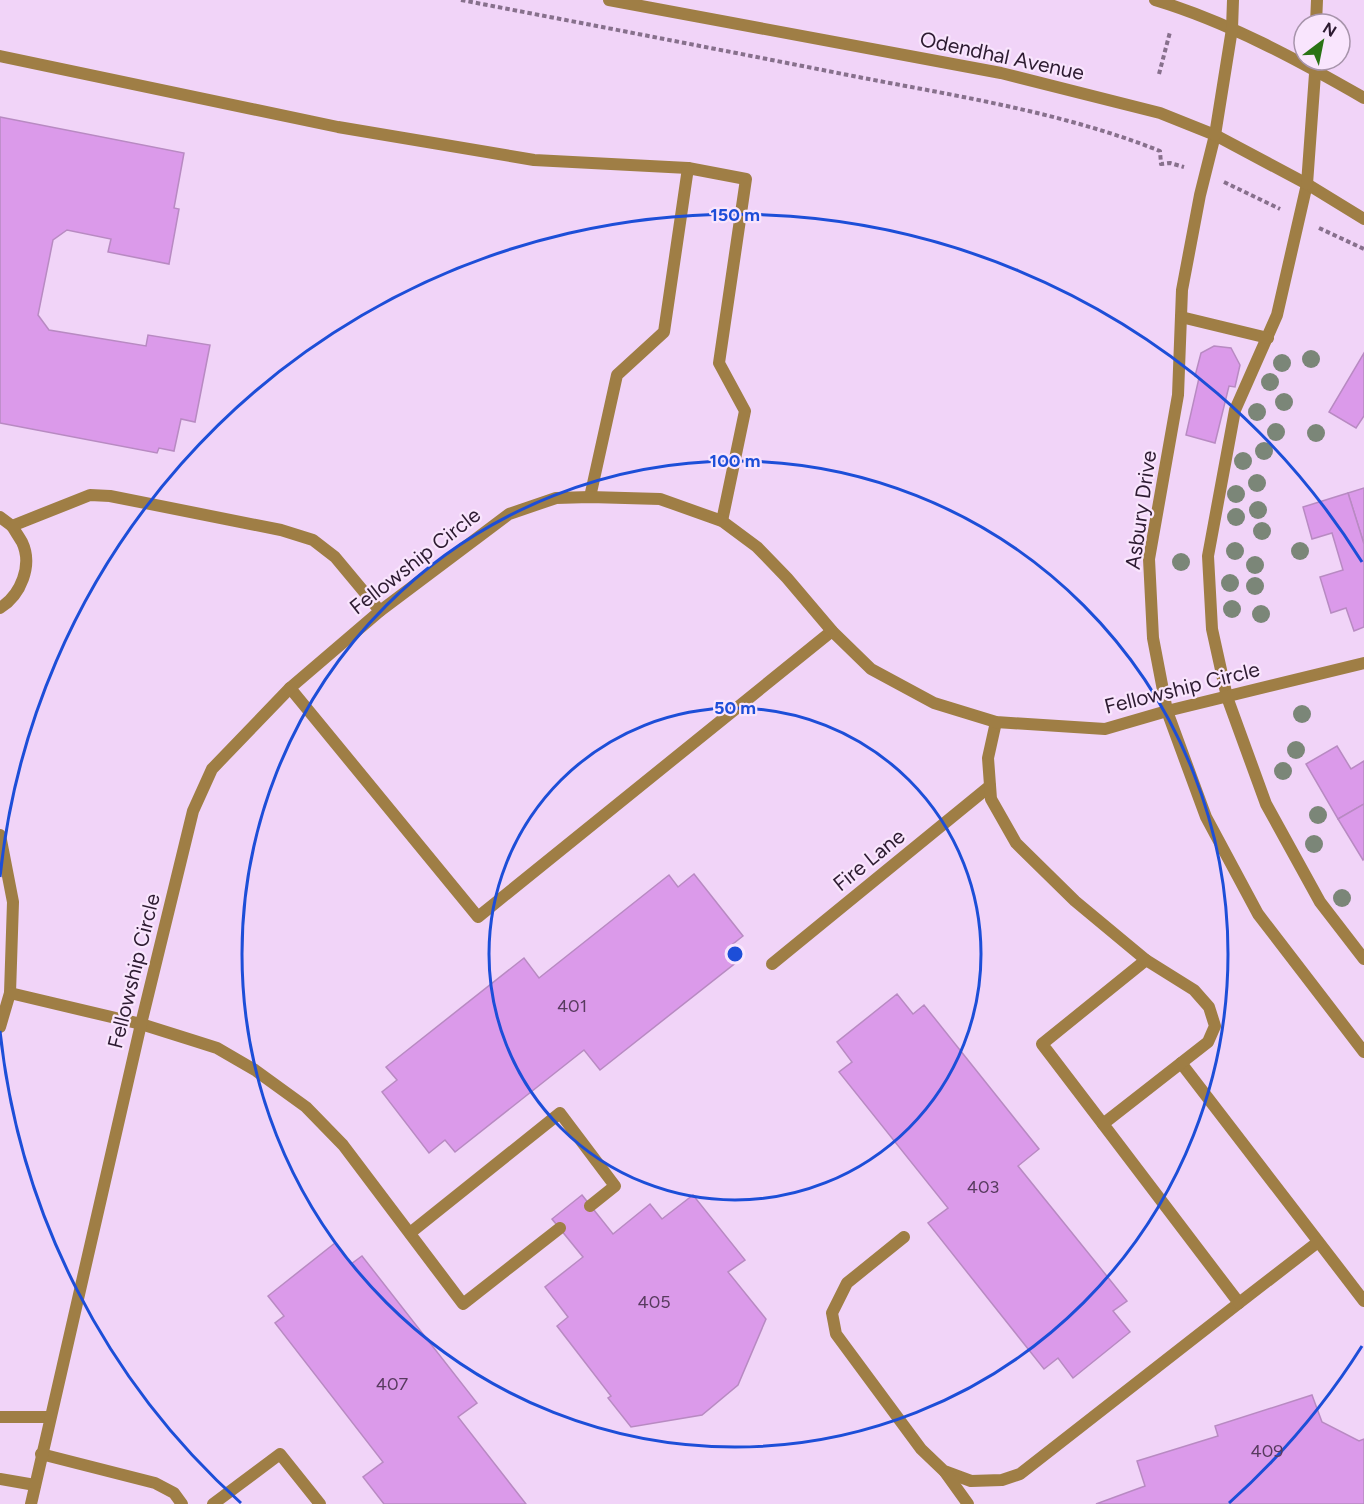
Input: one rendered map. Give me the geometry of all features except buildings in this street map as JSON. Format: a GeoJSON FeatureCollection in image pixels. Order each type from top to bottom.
{"type":"FeatureCollection","features":[{"type":"Feature","properties":{"kind":"street","name":"Odendhal Avenue"},"geometry":{"type":"LineString","coordinates":[[609,0],[1001,73],[1160,112],[1215,135],[1307,184],[1364,219]]}},
{"type":"Feature","properties":{"kind":"street"},"geometry":{"type":"LineString","coordinates":[[1155,0],[1292,55]]}},
{"type":"Feature","properties":{"kind":"street","name":"Asbury Drive"},"geometry":{"type":"LineString","coordinates":[[1233,0],[1232,30],[1215,135],[1200,195],[1182,290],[1178,394],[1149,559],[1153,638],[1167,711],[1206,817],[1258,914],[1364,1052]]}},
{"type":"Feature","properties":{"kind":"street"},"geometry":{"type":"LineString","coordinates":[[0,56],[338,127],[534,160],[688,168],[746,179],[719,363],[745,411],[722,521]]}},
{"type":"Feature","properties":{"kind":"street"},"geometry":{"type":"LineString","coordinates":[[1315,72],[1307,184],[1300,219],[1277,315],[1235,410],[1208,556],[1212,629],[1227,697],[1266,804],[1320,902],[1364,959]]}},
{"type":"Feature","properties":{"kind":"street"},"geometry":{"type":"LineString","coordinates":[[1326,72],[1364,98]]}},
{"type":"Feature","properties":{"kind":"street"},"geometry":{"type":"LineString","coordinates":[[590,497],[617,375],[664,332],[688,168]]}},
{"type":"Feature","properties":{"kind":"street"},"geometry":{"type":"LineString","coordinates":[[1181,317],[1268,338]]}},
{"type":"Feature","properties":{"kind":"street"},"geometry":{"type":"LineString","coordinates":[[12,526],[90,495],[111,496],[281,530],[313,540],[335,557],[381,611]]}},
{"type":"Feature","properties":{"kind":"street","name":"Fellowship Circle"},"geometry":{"type":"LineString","coordinates":[[31,1504],[141,1024],[193,811],[212,768],[290,688],[381,611],[509,513],[556,498],[660,499],[722,521],[757,547],[832,631],[871,669],[934,703],[996,723],[1105,729],[1167,711],[1364,663]]}},
{"type":"Feature","properties":{"kind":"street"},"geometry":{"type":"LineString","coordinates":[[0,517],[12,526],[22,543],[27,563],[17,592],[0,608]]}},
{"type":"Feature","properties":{"kind":"street"},"geometry":{"type":"LineString","coordinates":[[290,688],[478,917],[832,631]]}},
{"type":"Feature","properties":{"kind":"street"},"geometry":{"type":"LineString","coordinates":[[996,723],[988,758],[990,798],[1016,843],[1075,901],[1146,960],[1194,990],[1209,1007],[1215,1026],[1208,1042],[1103,1124]]}},
{"type":"Feature","properties":{"kind":"street","name":"Fire Lane"},"geometry":{"type":"LineString","coordinates":[[772,964],[990,786]]}},
{"type":"Feature","properties":{"kind":"street"},"geometry":{"type":"LineString","coordinates":[[0,835],[13,902],[10,993],[0,1026]]}},
{"type":"Feature","properties":{"kind":"street"},"geometry":{"type":"LineString","coordinates":[[1146,960],[1042,1044],[1239,1303]]}},
{"type":"Feature","properties":{"kind":"street"},"geometry":{"type":"LineString","coordinates":[[10,993],[141,1024],[216,1048],[255,1070],[306,1107],[343,1145],[463,1304],[560,1228]]}},
{"type":"Feature","properties":{"kind":"street"},"geometry":{"type":"LineString","coordinates":[[1181,1063],[1364,1301]]}},
{"type":"Feature","properties":{"kind":"street"},"geometry":{"type":"LineString","coordinates":[[410,1233],[560,1113],[615,1186],[590,1206]]}},
{"type":"Feature","properties":{"kind":"street"},"geometry":{"type":"LineString","coordinates":[[904,1237],[847,1283],[832,1313],[836,1334],[921,1449],[944,1471],[968,1504]]}},
{"type":"Feature","properties":{"kind":"street"},"geometry":{"type":"LineString","coordinates":[[944,1471],[971,1481],[1002,1480],[1020,1474],[1318,1242]]}},
{"type":"Feature","properties":{"kind":"street"},"geometry":{"type":"LineString","coordinates":[[0,1417],[50,1417]]}},
{"type":"Feature","properties":{"kind":"street"},"geometry":{"type":"LineString","coordinates":[[41,1454],[155,1483],[174,1493],[182,1504]]}},
{"type":"Feature","properties":{"kind":"street"},"geometry":{"type":"LineString","coordinates":[[213,1504],[280,1454],[320,1504]]}},
{"type":"Feature","properties":{"kind":"street"},"geometry":{"type":"LineString","coordinates":[[0,1479],[35,1485]]}},
{"type":"Feature","properties":{"kind":"path"},"geometry":{"type":"LineString","coordinates":[[461,0],[966,98],[1060,119],[1128,139],[1160,152],[1161,164],[1170,163],[1206,173],[1364,249]]}},
{"type":"Feature","properties":{"kind":"path"},"geometry":{"type":"LineString","coordinates":[[1159,74],[1170,32]]}}]}
